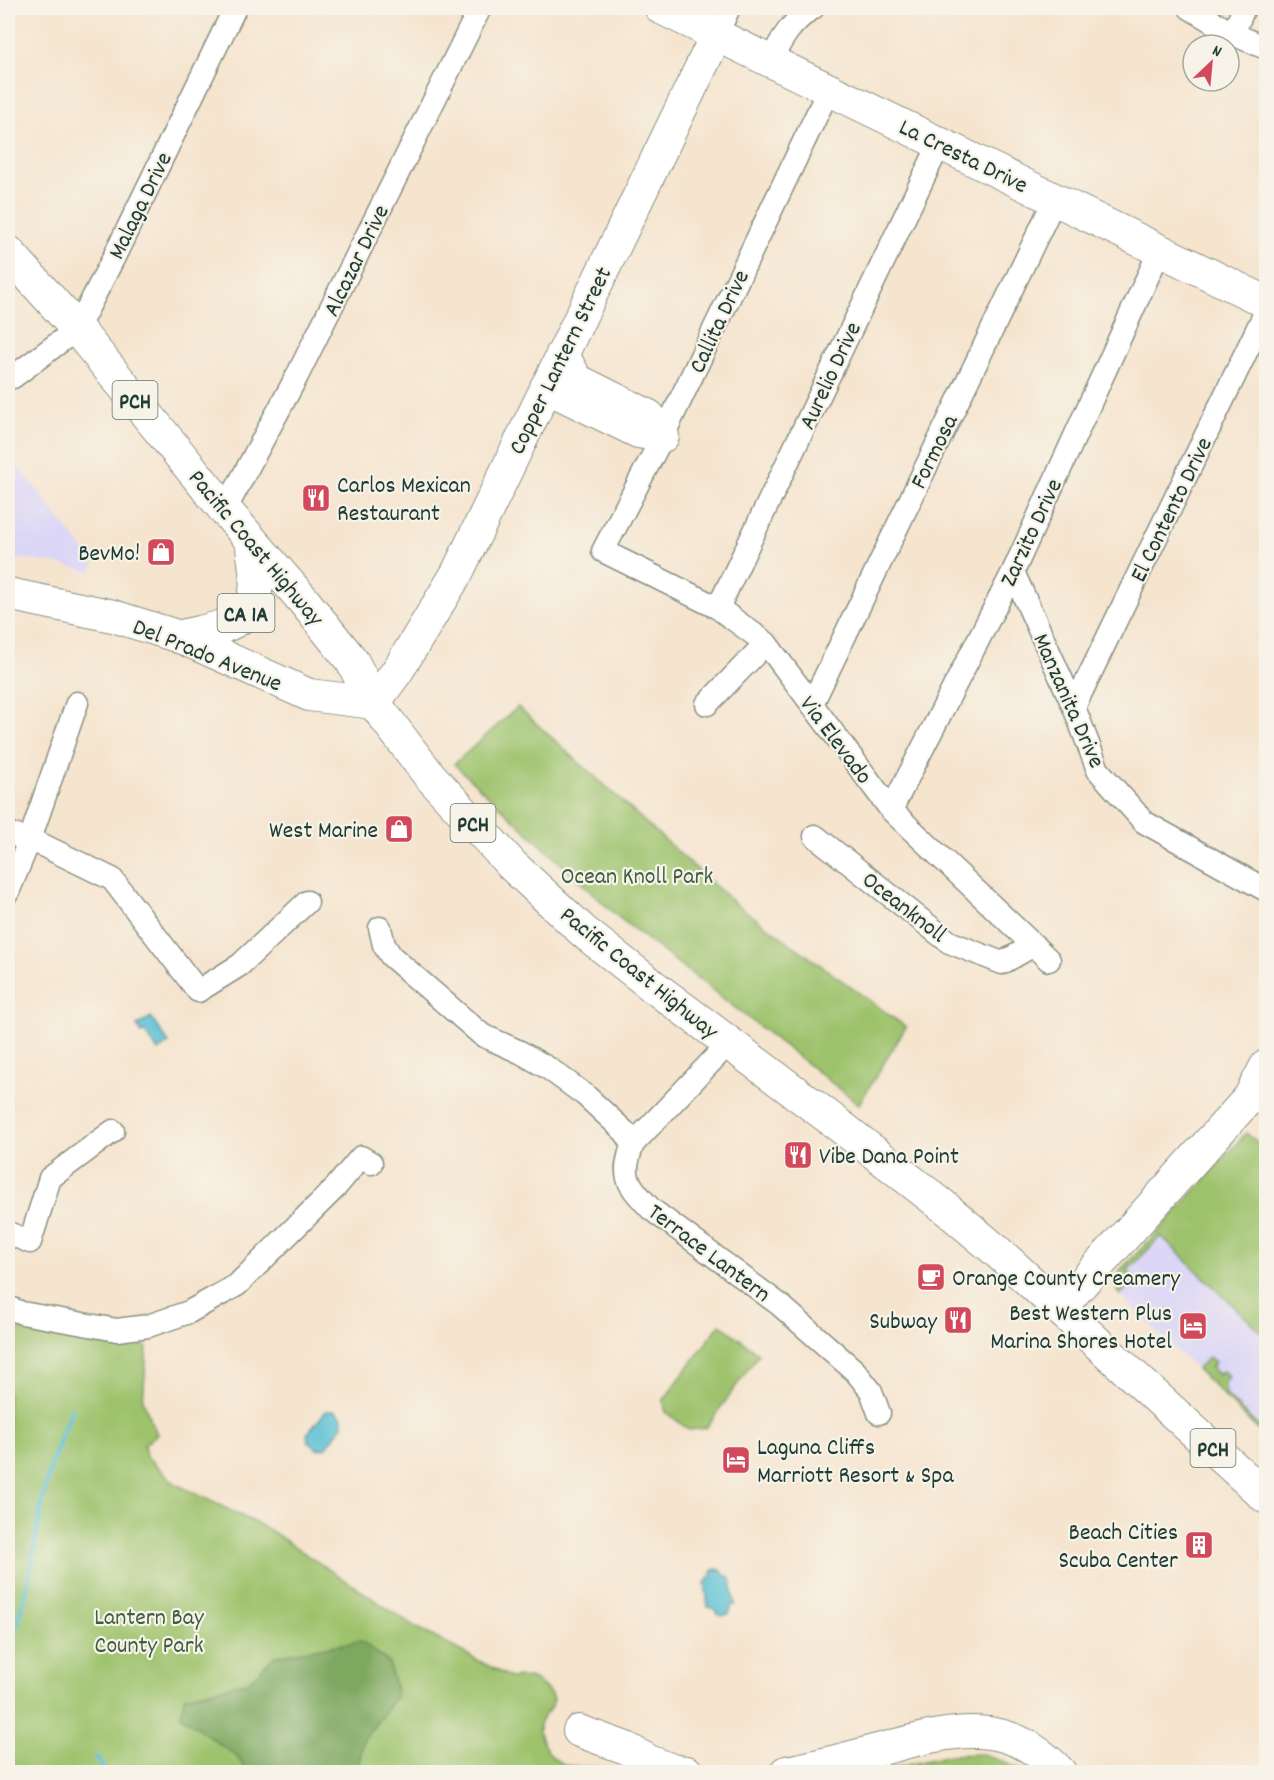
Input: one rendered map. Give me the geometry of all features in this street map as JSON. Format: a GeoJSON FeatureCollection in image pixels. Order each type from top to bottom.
{"type":"FeatureCollection","features":[{"type":"Feature","properties":{"kind":"highway","name":"Pacific Coast Highway"},"geometry":{"type":"LineString","coordinates":[[8,252],[76,329],[225,510],[303,600],[352,661],[374,704],[429,776],[512,865],[584,932],[942,1204],[1000,1254],[1266,1497]]}},
{"type":"Feature","properties":{"kind":"highway","name":"CA 1A"},"geometry":{"type":"LineString","coordinates":[[180,637],[231,624],[241,619],[249,610],[256,582],[252,542]]}},
{"type":"Feature","properties":{"kind":"street","name":"Malaga Drive"},"geometry":{"type":"LineString","coordinates":[[13,377],[76,329],[114,257],[235,8]]}},
{"type":"Feature","properties":{"kind":"street","name":"Alcazar Drive"},"geometry":{"type":"LineString","coordinates":[[225,510],[297,376],[480,8]]}},
{"type":"Feature","properties":{"kind":"street","name":"La Cresta Drive"},"geometry":{"type":"LineString","coordinates":[[661,8],[723,21],[771,61],[1266,302]]}},
{"type":"Feature","properties":{"kind":"street"},"geometry":{"type":"LineString","coordinates":[[771,61],[788,30],[799,17],[813,8]]}},
{"type":"Feature","properties":{"kind":"street"},"geometry":{"type":"LineString","coordinates":[[1190,8],[1231,33]]}},
{"type":"Feature","properties":{"kind":"street"},"geometry":{"type":"LineString","coordinates":[[1233,33],[1244,8]]}},
{"type":"Feature","properties":{"kind":"street","name":"Copper Lantern Street"},"geometry":{"type":"LineString","coordinates":[[374,704],[398,670],[457,573],[723,21]]}},
{"type":"Feature","properties":{"kind":"street"},"geometry":{"type":"LineString","coordinates":[[1241,37],[1266,48]]}},
{"type":"Feature","properties":{"kind":"street","name":"Callita Drive"},"geometry":{"type":"LineString","coordinates":[[603,551],[663,436],[829,89]]}},
{"type":"Feature","properties":{"kind":"street","name":"Aurelio Drive"},"geometry":{"type":"LineString","coordinates":[[718,608],[940,143]]}},
{"type":"Feature","properties":{"kind":"street","name":"Formosa"},"geometry":{"type":"LineString","coordinates":[[812,704],[1054,199]]}},
{"type":"Feature","properties":{"kind":"street","name":"Zarzito Drive"},"geometry":{"type":"LineString","coordinates":[[891,810],[1012,572],[1160,250]]}},
{"type":"Feature","properties":{"kind":"street","name":"El Contento Drive"},"geometry":{"type":"LineString","coordinates":[[1074,707],[1266,311]]}},
{"type":"Feature","properties":{"kind":"street"},"geometry":{"type":"LineString","coordinates":[[562,354],[577,380],[649,416],[663,436]]}},
{"type":"Feature","properties":{"kind":"street"},"geometry":{"type":"LineString","coordinates":[[546,387],[638,432],[663,436]]}},
{"type":"Feature","properties":{"kind":"street","name":"Via Elevado"},"geometry":{"type":"LineString","coordinates":[[603,551],[718,608],[766,643],[891,810],[1041,953]]}},
{"type":"Feature","properties":{"kind":"street","name":"Manzanita Drive"},"geometry":{"type":"LineString","coordinates":[[1012,572],[1074,707],[1098,770],[1144,822],[1266,890]]}},
{"type":"Feature","properties":{"kind":"street","name":"Del Prado Avenue"},"geometry":{"type":"LineString","coordinates":[[8,594],[113,616],[180,637],[309,695],[374,704]]}},
{"type":"Feature","properties":{"kind":"street"},"geometry":{"type":"LineString","coordinates":[[707,704],[766,643]]}},
{"type":"Feature","properties":{"kind":"street"},"geometry":{"type":"LineString","coordinates":[[8,892],[30,839],[77,703]]}},
{"type":"Feature","properties":{"kind":"street"},"geometry":{"type":"LineString","coordinates":[[8,834],[30,839],[112,879],[198,991],[240,965],[307,902]]}},
{"type":"Feature","properties":{"kind":"street","name":"Oceanknoll"},"geometry":{"type":"LineString","coordinates":[[815,836],[949,942],[1002,963],[1041,953]]}},
{"type":"Feature","properties":{"kind":"street"},"geometry":{"type":"LineString","coordinates":[[380,928],[384,945],[391,956],[482,1035],[548,1068],[585,1095],[625,1132],[633,1144],[729,1043]]}},
{"type":"Feature","properties":{"kind":"street"},"geometry":{"type":"LineString","coordinates":[[1059,1309],[1249,1098],[1266,1066]]}},
{"type":"Feature","properties":{"kind":"street"},"geometry":{"type":"LineString","coordinates":[[8,1233],[30,1242],[50,1178],[113,1131]]}},
{"type":"Feature","properties":{"kind":"street","name":"Terrace Lantern"},"geometry":{"type":"LineString","coordinates":[[633,1144],[626,1162],[626,1173],[633,1190],[651,1209],[780,1305],[855,1371],[871,1391],[879,1413]]}},
{"type":"Feature","properties":{"kind":"street"},"geometry":{"type":"LineString","coordinates":[[12,1313],[117,1330],[148,1326],[189,1312],[237,1286],[340,1182],[361,1157],[371,1163]]}},
{"type":"Feature","properties":{"kind":"street"},"geometry":{"type":"LineString","coordinates":[[579,1731],[626,1748],[649,1761],[672,1770],[687,1773]]}},
{"type":"Feature","properties":{"kind":"street"},"geometry":{"type":"LineString","coordinates":[[786,1773],[935,1736],[968,1731],[994,1734],[1021,1743],[1041,1756],[1060,1773]]}},
{"type":"Feature","properties":{"kind":"shaded area"},"geometry":{"type":"Polygon","coordinates":[[[8,453],[94,563],[91,572],[54,563],[8,557],[8,453]]]}},
{"type":"Feature","properties":{"kind":"shaded area","name":"Best Western Plus Marina Shores Hotel"},"geometry":{"type":"Polygon","coordinates":[[[1158,1232],[1266,1337],[1266,1438],[1117,1292],[1120,1270],[1158,1232]]]}},
{"type":"Feature","properties":{"kind":"green space","name":"Ocean Knoll Park"},"geometry":{"type":"Polygon","coordinates":[[[518,707],[733,902],[906,1027],[859,1104],[617,916],[454,764],[518,707]]]}},
{"type":"Feature","properties":{"kind":"green space"},"geometry":{"type":"Polygon","coordinates":[[[1246,1133],[1266,1149],[1266,1337],[1161,1236],[1127,1271],[1135,1279],[1120,1295],[1117,1292],[1120,1270],[1158,1232],[1246,1133]]]}},
{"type":"Feature","properties":{"kind":"green space"},"geometry":{"type":"Polygon","coordinates":[[[720,1324],[759,1354],[706,1428],[689,1430],[666,1412],[663,1401],[720,1324]]]}},
{"type":"Feature","properties":{"kind":"green space","name":"Lantern Bay County Park"},"geometry":{"type":"Polygon","coordinates":[[[29,1329],[85,1339],[137,1338],[147,1348],[143,1401],[157,1434],[144,1445],[146,1456],[176,1484],[268,1529],[417,1628],[511,1678],[530,1679],[541,1684],[554,1699],[551,1707],[541,1719],[539,1728],[541,1740],[551,1756],[569,1765],[601,1767],[623,1772],[8,1772],[8,1330],[29,1329]]]}},
{"type":"Feature","properties":{"kind":"green space"},"geometry":{"type":"Polygon","coordinates":[[[1209,1357],[1215,1362],[1211,1367],[1218,1375],[1223,1371],[1229,1376],[1225,1382],[1226,1395],[1266,1434],[1266,1438],[1197,1369],[1209,1357]]]}},
{"type":"Feature","properties":{"kind":"green space"},"geometry":{"type":"Polygon","coordinates":[[[361,1641],[389,1663],[397,1695],[364,1739],[359,1762],[350,1772],[248,1772],[237,1757],[180,1715],[185,1696],[248,1682],[275,1656],[361,1641]]]}},
{"type":"Feature","properties":{"kind":"green space"},"geometry":{"type":"Polygon","coordinates":[[[983,1754],[1026,1772],[877,1772],[950,1755],[983,1754]]]}},
{"type":"Feature","properties":{"kind":"water"},"geometry":{"type":"Polygon","coordinates":[[[151,1017],[169,1043],[158,1051],[144,1031],[142,1033],[137,1026],[151,1017]]]}},
{"type":"Feature","properties":{"kind":"water"},"geometry":{"type":"Polygon","coordinates":[[[326,1411],[335,1411],[341,1416],[343,1425],[326,1448],[317,1449],[309,1442],[307,1434],[326,1411]]]}},
{"type":"Feature","properties":{"kind":"water"},"geometry":{"type":"Polygon","coordinates":[[[717,1569],[731,1578],[735,1605],[732,1605],[729,1614],[722,1616],[716,1613],[715,1609],[708,1607],[705,1582],[708,1582],[707,1578],[710,1578],[713,1570],[717,1569]]]}},
{"type":"Feature","properties":{"kind":"waterway"},"geometry":{"type":"LineString","coordinates":[[8,1649],[26,1591],[46,1481],[72,1409]]}},
{"type":"Feature","properties":{"kind":"waterway"},"geometry":{"type":"LineString","coordinates":[[96,1757],[105,1772]]}},
{"type":"Feature","properties":{"kind":"place","name":"Carlos Mexican Restaurant"},"geometry":{"type":"Point","coordinates":[316,498]}},
{"type":"Feature","properties":{"kind":"place","name":"BevMo!"},"geometry":{"type":"Point","coordinates":[161,552]}},
{"type":"Feature","properties":{"kind":"place","name":"West Marine"},"geometry":{"type":"Point","coordinates":[399,829]}},
{"type":"Feature","properties":{"kind":"place","name":"Vibe Dana Point"},"geometry":{"type":"Point","coordinates":[798,1155]}},
{"type":"Feature","properties":{"kind":"place","name":"Orange County Creamery"},"geometry":{"type":"Point","coordinates":[931,1277]}},
{"type":"Feature","properties":{"kind":"place","name":"Subway"},"geometry":{"type":"Point","coordinates":[958,1320]}},
{"type":"Feature","properties":{"kind":"place","name":"Best Western Plus Marina Shores Hotel"},"geometry":{"type":"Point","coordinates":[1193,1326]}},
{"type":"Feature","properties":{"kind":"place","name":"Laguna Cliffs Marriott Resort & Spa"},"geometry":{"type":"Point","coordinates":[736,1460]}},
{"type":"Feature","properties":{"kind":"place","name":"Beach Cities Scuba Center"},"geometry":{"type":"Point","coordinates":[1199,1545]}}]}
